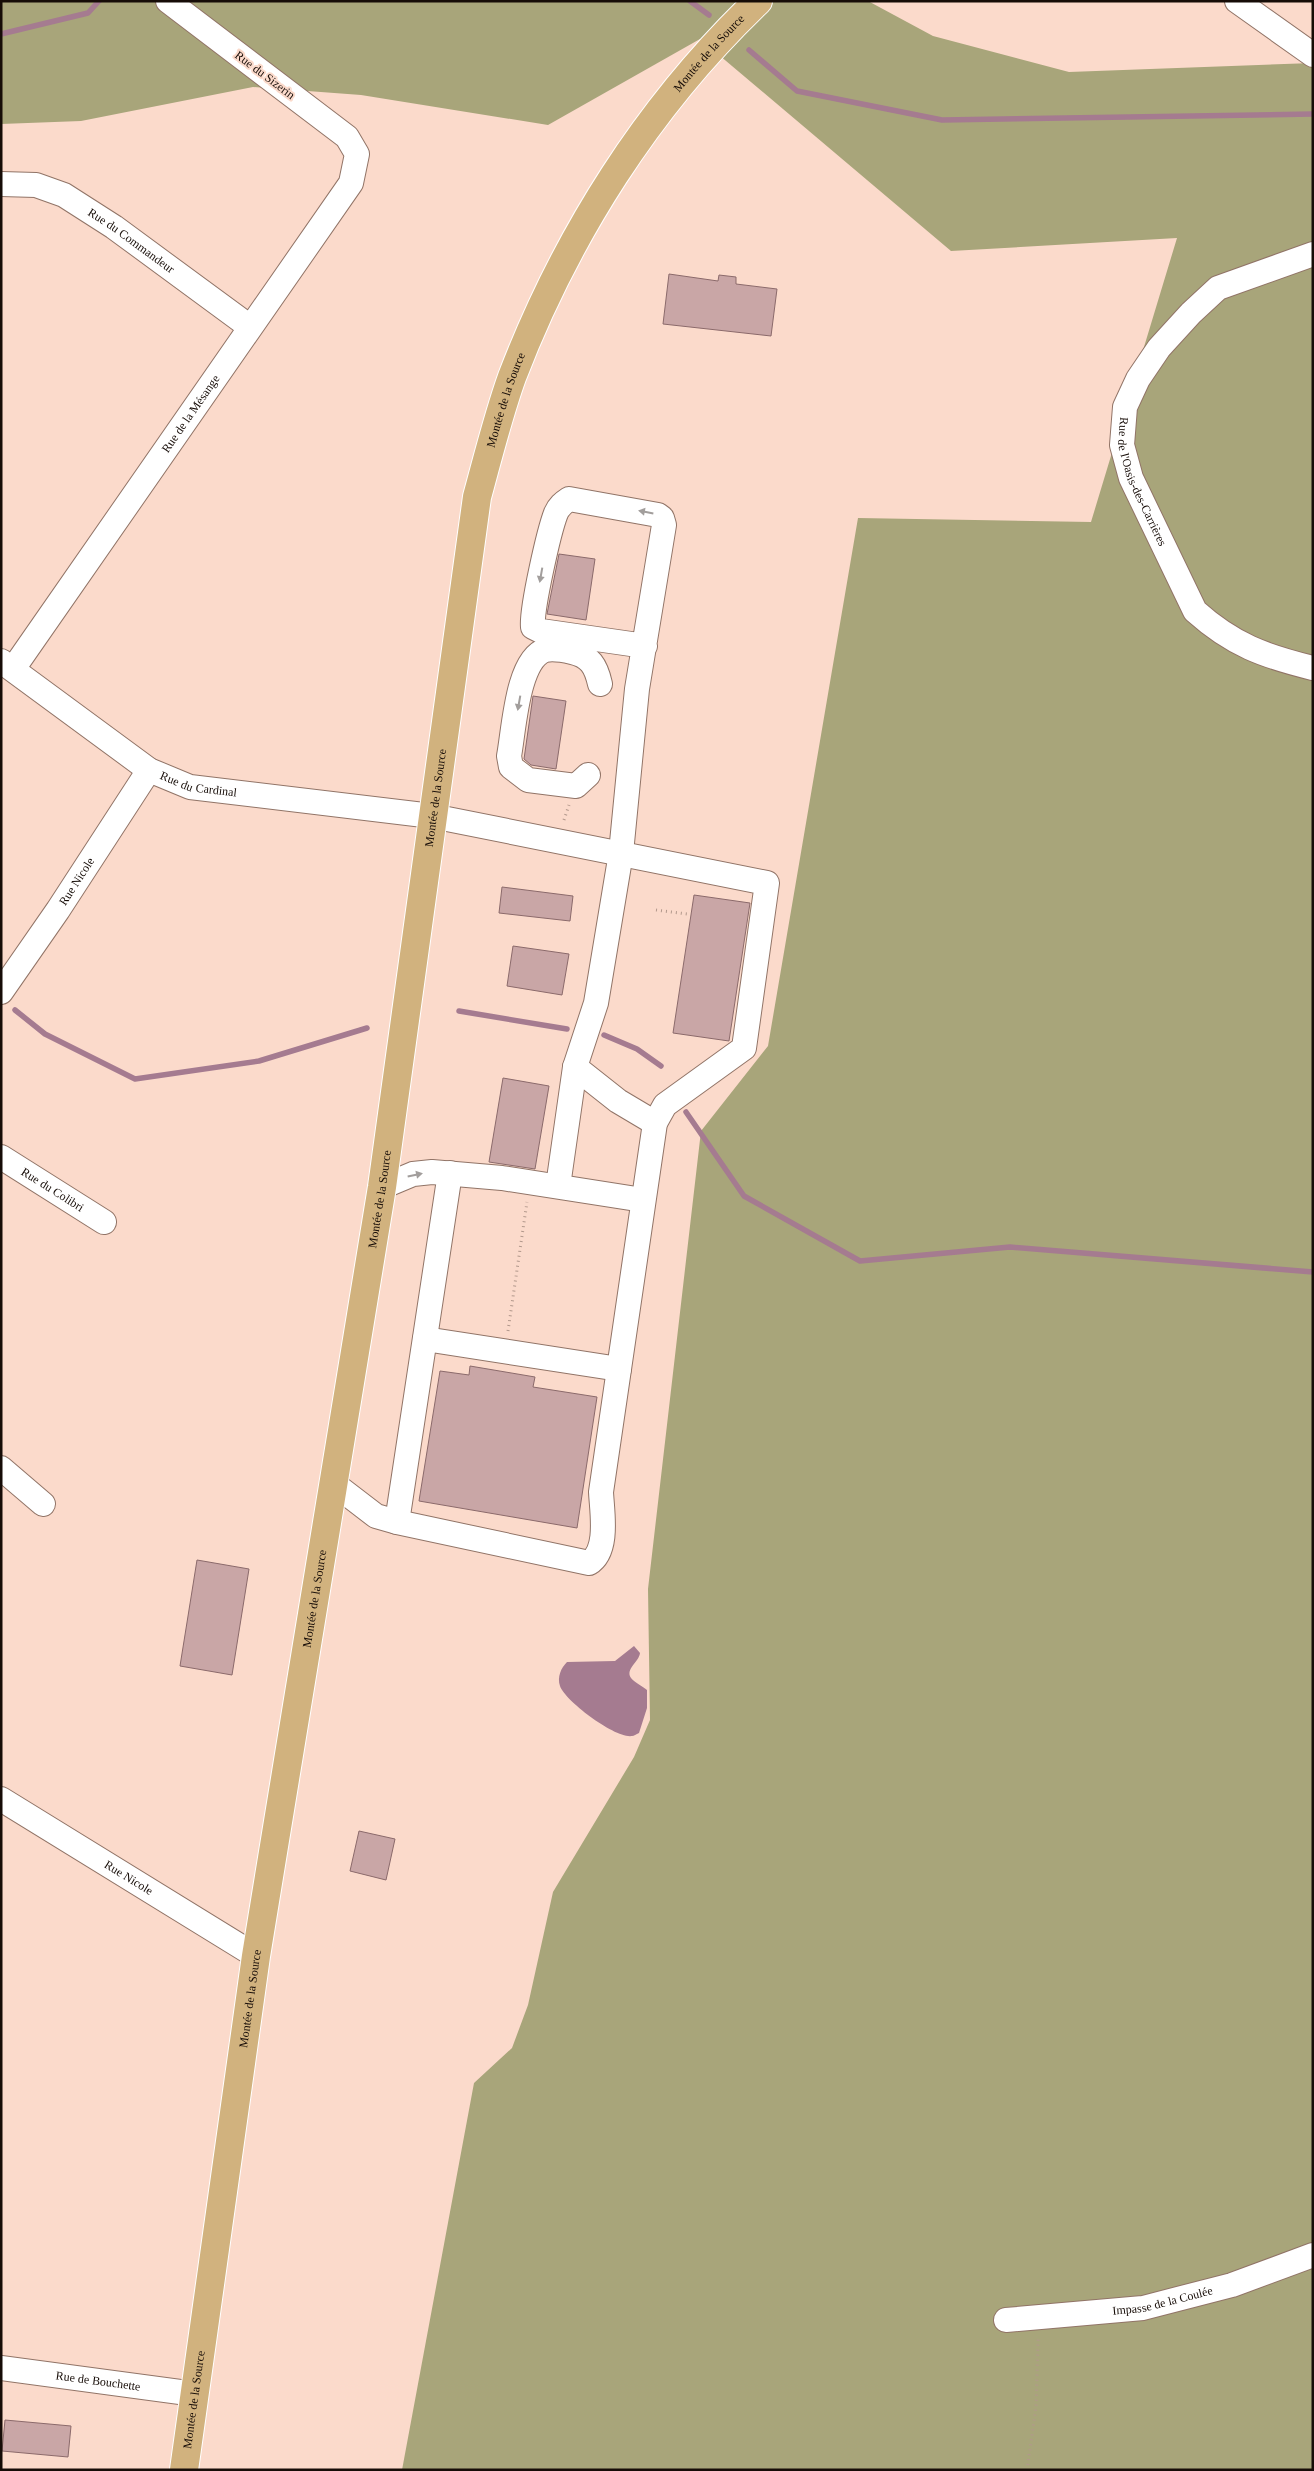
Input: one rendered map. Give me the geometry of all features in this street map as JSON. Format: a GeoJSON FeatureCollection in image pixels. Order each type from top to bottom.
{"type":"FeatureCollection","features":[{"type":"Feature","properties":{"kind":"main road","name":"Montée de la Source"},"geometry":{"type":"LineString","coordinates":[[184,2470],[256,1956],[382,1187],[432,816],[478,497],[493,437],[515,371],[561,266],[590,212],[623,161],[697,64],[758,1]]}},
{"type":"Feature","properties":{"kind":"street","name":"Rue du Sizerin"},"geometry":{"type":"LineString","coordinates":[[168,1],[348,137],[357,154]]}},
{"type":"Feature","properties":{"kind":"street"},"geometry":{"type":"LineString","coordinates":[[1237,1],[1313,55]]}},
{"type":"Feature","properties":{"kind":"street","name":"Rue de la Mésange"},"geometry":{"type":"LineString","coordinates":[[7,665],[352,183],[357,154]]}},
{"type":"Feature","properties":{"kind":"street","name":"Rue du Commandeur"},"geometry":{"type":"LineString","coordinates":[[1,184],[36,185],[64,194],[101,218],[250,327]]}},
{"type":"Feature","properties":{"kind":"street","name":"Rue de l'Oasis-des-Carrières"},"geometry":{"type":"LineString","coordinates":[[1313,254],[1218,288],[1190,313],[1159,348],[1138,379],[1125,407],[1122,445],[1131,478],[1195,611],[1213,627],[1235,642],[1284,660],[1313,668]]}},
{"type":"Feature","properties":{"kind":"street"},"geometry":{"type":"LineString","coordinates":[[558,1186],[575,1067],[596,1003],[620,853],[637,689],[645,646],[664,525],[662,518],[658,515],[569,499],[556,511],[548,538],[532,625],[540,631],[645,646]]}},
{"type":"Feature","properties":{"kind":"street"},"geometry":{"type":"LineString","coordinates":[[588,775],[576,786],[528,780],[511,767],[509,756],[524,673],[529,664],[547,650],[565,651],[589,658],[599,680]]}},
{"type":"Feature","properties":{"kind":"street","name":"Rue du Cardinal"},"geometry":{"type":"LineString","coordinates":[[7,665],[149,770],[190,787],[432,816],[767,883],[744,1048],[665,1105],[655,1123]]}},
{"type":"Feature","properties":{"kind":"street","name":"Rue Nicole"},"geometry":{"type":"LineString","coordinates":[[1,992],[58,910],[149,770]]}},
{"type":"Feature","properties":{"kind":"street"},"geometry":{"type":"LineString","coordinates":[[334,1483],[376,1516],[589,1563],[594,1560],[600,1546],[602,1531],[601,1492],[655,1123],[618,1101],[575,1067]]}},
{"type":"Feature","properties":{"kind":"street","name":"Rue du Colibri"},"geometry":{"type":"LineString","coordinates":[[1,1157],[104,1222]]}},
{"type":"Feature","properties":{"kind":"street"},"geometry":{"type":"LineString","coordinates":[[382,1187],[414,1174],[450,1173],[530,1182],[643,1200]]}},
{"type":"Feature","properties":{"kind":"street"},"geometry":{"type":"LineString","coordinates":[[397,1522],[450,1173]]}},
{"type":"Feature","properties":{"kind":"street"},"geometry":{"type":"LineString","coordinates":[[425,1339],[619,1369]]}},
{"type":"Feature","properties":{"kind":"street"},"geometry":{"type":"LineString","coordinates":[[1,1468],[43,1504]]}},
{"type":"Feature","properties":{"kind":"street","name":"Rue Nicole"},"geometry":{"type":"LineString","coordinates":[[1,1799],[256,1956]]}},
{"type":"Feature","properties":{"kind":"street","name":"Impasse de la Coulée"},"geometry":{"type":"LineString","coordinates":[[1006,2320],[1143,2308],[1232,2285],[1313,2255]]}},
{"type":"Feature","properties":{"kind":"street","name":"Rue de Bouchette"},"geometry":{"type":"LineString","coordinates":[[1,2368],[195,2394]]}},
{"type":"Feature","properties":{"kind":"path"},"geometry":{"type":"LineString","coordinates":[[564,820],[568,811]]}},
{"type":"Feature","properties":{"kind":"path"},"geometry":{"type":"LineString","coordinates":[[656,910],[687,914]]}},
{"type":"Feature","properties":{"kind":"path"},"geometry":{"type":"LineString","coordinates":[[507,1337],[530,1182]]}},
{"type":"Feature","properties":{"kind":"path"},"geometry":{"type":"LineString","coordinates":[[1027,2470],[1036,2407],[1039,2317]]}},
{"type":"Feature","properties":{"kind":"shaded area"},"geometry":{"type":"Polygon","coordinates":[[[1,1],[868,1],[933,36],[1069,72],[1313,63],[1313,2470],[402,2470],[474,2083],[512,2048],[528,2005],[553,1892],[634,1757],[650,1720],[648,1589],[701,1131],[768,1046],[858,518],[1091,522],[1177,238],[951,251],[700,39],[548,125],[361,95],[253,87],[81,121],[1,124],[1,1]]]}},
{"type":"Feature","properties":{"kind":"shaded area"},"geometry":{"type":"Polygon","coordinates":[[[634,1646],[640,1653],[631,1669],[630,1675],[632,1680],[647,1690],[647,1708],[639,1733],[632,1736],[615,1732],[592,1718],[571,1701],[560,1686],[559,1676],[567,1662],[615,1661],[634,1646]]]}},
{"type":"Feature","properties":{"kind":"building"},"geometry":{"type":"Polygon","coordinates":[[[669,274],[718,281],[719,275],[736,277],[736,284],[777,289],[771,336],[663,324],[669,274]]]}},
{"type":"Feature","properties":{"kind":"building"},"geometry":{"type":"Polygon","coordinates":[[[559,554],[595,559],[586,620],[547,614],[559,554]]]}},
{"type":"Feature","properties":{"kind":"building"},"geometry":{"type":"Polygon","coordinates":[[[533,696],[566,701],[556,769],[531,765],[524,759],[533,696]]]}},
{"type":"Feature","properties":{"kind":"building"},"geometry":{"type":"Polygon","coordinates":[[[502,887],[573,896],[570,921],[499,913],[502,887]]]}},
{"type":"Feature","properties":{"kind":"building"},"geometry":{"type":"Polygon","coordinates":[[[694,895],[750,903],[729,1041],[673,1033],[694,895]]]}},
{"type":"Feature","properties":{"kind":"building"},"geometry":{"type":"Polygon","coordinates":[[[513,946],[569,954],[562,995],[507,986],[513,946]]]}},
{"type":"Feature","properties":{"kind":"building"},"geometry":{"type":"Polygon","coordinates":[[[503,1078],[549,1086],[535,1169],[489,1162],[503,1078]]]}},
{"type":"Feature","properties":{"kind":"building"},"geometry":{"type":"Polygon","coordinates":[[[470,1366],[535,1377],[533,1387],[597,1397],[577,1528],[419,1501],[440,1371],[469,1375],[470,1366]]]}},
{"type":"Feature","properties":{"kind":"building"},"geometry":{"type":"Polygon","coordinates":[[[197,1560],[249,1569],[232,1675],[180,1666],[197,1560]]]}},
{"type":"Feature","properties":{"kind":"building"},"geometry":{"type":"Polygon","coordinates":[[[359,1831],[395,1839],[386,1880],[350,1871],[359,1831]]]}},
{"type":"Feature","properties":{"kind":"building"},"geometry":{"type":"Polygon","coordinates":[[[5,2420],[71,2426],[68,2457],[2,2451],[5,2420]]]}},
{"type":"Feature","properties":{"kind":"waterway"},"geometry":{"type":"LineString","coordinates":[[1,34],[88,13],[99,1]]}},
{"type":"Feature","properties":{"kind":"waterway"},"geometry":{"type":"LineString","coordinates":[[690,1],[709,15]]}},
{"type":"Feature","properties":{"kind":"waterway"},"geometry":{"type":"LineString","coordinates":[[749,50],[797,91],[942,120],[1313,114]]}},
{"type":"Feature","properties":{"kind":"waterway"},"geometry":{"type":"LineString","coordinates":[[15,1010],[45,1034],[135,1079],[259,1061],[367,1028]]}},
{"type":"Feature","properties":{"kind":"waterway"},"geometry":{"type":"LineString","coordinates":[[459,1011],[567,1029]]}},
{"type":"Feature","properties":{"kind":"waterway"},"geometry":{"type":"LineString","coordinates":[[604,1035],[637,1049],[661,1066]]}},
{"type":"Feature","properties":{"kind":"waterway"},"geometry":{"type":"LineString","coordinates":[[686,1112],[744,1196],[860,1261],[1010,1247],[1313,1272]]}}]}
